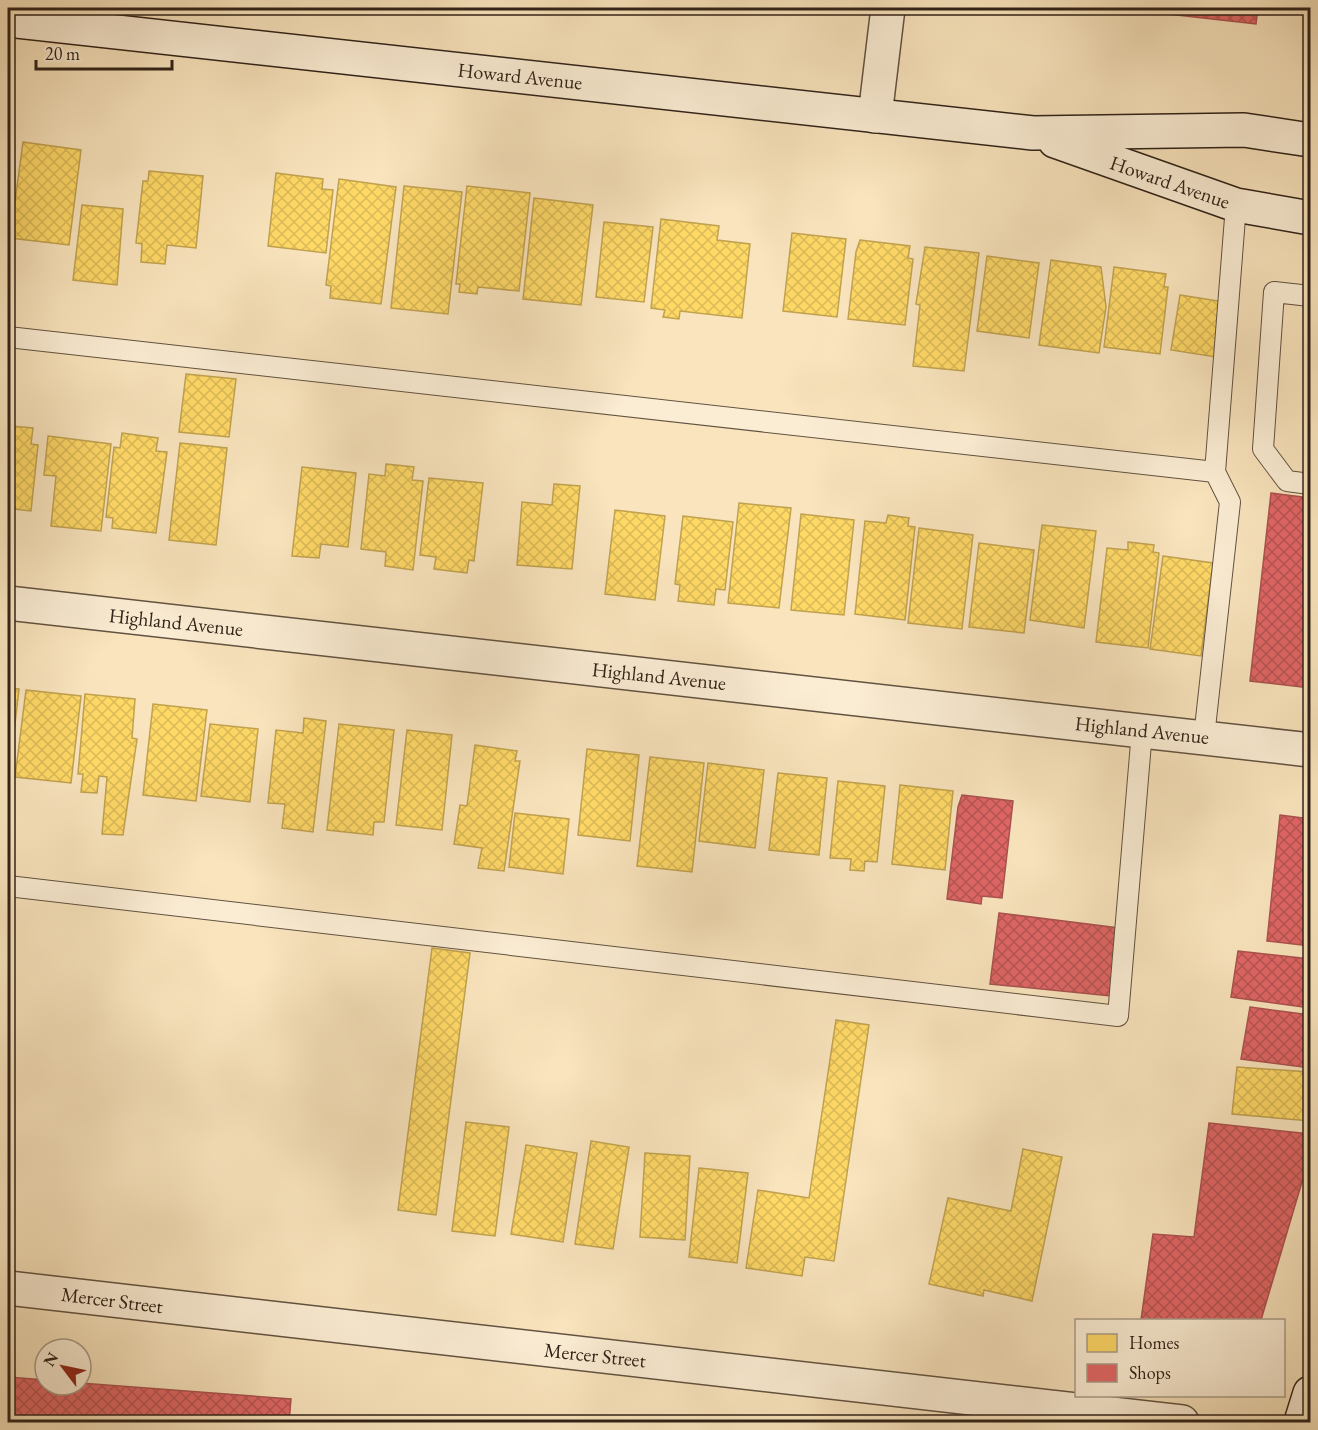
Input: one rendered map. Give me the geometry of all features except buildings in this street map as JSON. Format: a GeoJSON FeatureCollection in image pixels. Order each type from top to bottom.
{"type":"FeatureCollection","features":[{"type":"Feature","properties":{"kind":"street"},"geometry":{"type":"LineString","coordinates":[[875,116],[888,8]]}},
{"type":"Feature","properties":{"kind":"street","name":"Howard Avenue"},"geometry":{"type":"LineString","coordinates":[[8,20],[1033,133],[1244,130],[1311,140]]}},
{"type":"Feature","properties":{"kind":"street","name":"Howard Avenue"},"geometry":{"type":"LineString","coordinates":[[1033,133],[1236,205],[1311,218]]}},
{"type":"Feature","properties":{"kind":"street","name":"Highland Avenue"},"geometry":{"type":"LineString","coordinates":[[8,603],[1311,750]]}},
{"type":"Feature","properties":{"kind":"street","name":"Mercer Street"},"geometry":{"type":"LineString","coordinates":[[8,1288],[1182,1422]]}},
{"type":"Feature","properties":{"kind":"street"},"geometry":{"type":"LineString","coordinates":[[1301,1422],[1311,1394]]}},
{"type":"Feature","properties":{"kind":"lane"},"geometry":{"type":"LineString","coordinates":[[1204,737],[1230,502],[1215,472],[1236,205]]}},
{"type":"Feature","properties":{"kind":"lane"},"geometry":{"type":"LineString","coordinates":[[1311,296],[1274,292],[1263,448],[1287,481],[1311,484]]}},
{"type":"Feature","properties":{"kind":"lane"},"geometry":{"type":"LineString","coordinates":[[8,337],[1215,472]]}},
{"type":"Feature","properties":{"kind":"lane"},"geometry":{"type":"LineString","coordinates":[[8,886],[1118,1016],[1142,731]]}}]}
